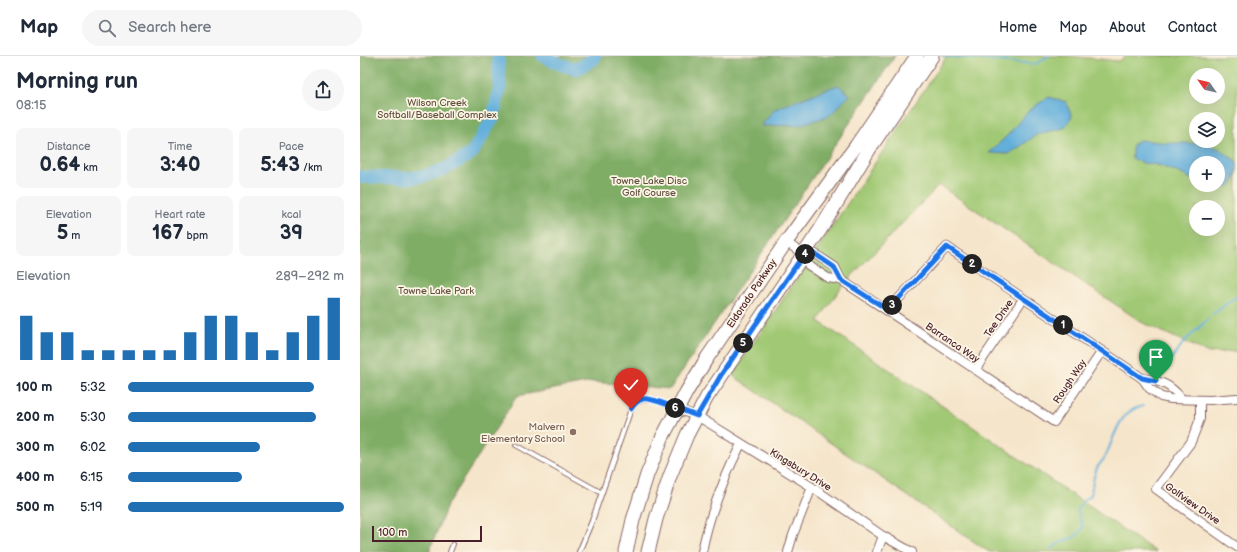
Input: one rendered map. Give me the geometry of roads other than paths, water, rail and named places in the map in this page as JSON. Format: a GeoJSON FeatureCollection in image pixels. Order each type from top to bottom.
{"type":"FeatureCollection","features":[{"type":"Feature","properties":{"kind":"main road","name":"Eldorado Parkway"},"geometry":{"type":"LineString","coordinates":[[626,552],[633,520],[656,453],[676,409],[707,358],[786,242],[856,146],[917,56]]}},
{"type":"Feature","properties":{"kind":"main road"},"geometry":{"type":"LineString","coordinates":[[648,552],[656,518],[668,482],[677,458],[697,416],[721,375],[804,254],[830,214],[855,170],[932,56]]}},
{"type":"Feature","properties":{"kind":"street","name":"Barranca Way"},"geometry":{"type":"LineString","coordinates":[[786,242],[804,254],[815,254],[834,267],[841,280]]}},
{"type":"Feature","properties":{"kind":"street"},"geometry":{"type":"LineString","coordinates":[[888,310],[947,247],[1142,378],[1165,384],[1174,389],[1181,398]]}},
{"type":"Feature","properties":{"kind":"street","name":"Barranca Way"},"geometry":{"type":"LineString","coordinates":[[804,254],[808,265],[828,278],[841,280],[1054,422]]}},
{"type":"Feature","properties":{"kind":"street","name":"Tee Drive"},"geometry":{"type":"LineString","coordinates":[[976,369],[1024,299]]}},
{"type":"Feature","properties":{"kind":"street","name":"Rough Way"},"geometry":{"type":"LineString","coordinates":[[1054,422],[1102,351]]}},
{"type":"Feature","properties":{"kind":"street"},"geometry":{"type":"LineString","coordinates":[[1142,378],[1149,388],[1161,397],[1171,399],[1181,398],[1200,400],[1237,398]]}},
{"type":"Feature","properties":{"kind":"street","name":"Golfview Drive"},"geometry":{"type":"LineString","coordinates":[[1200,400],[1200,419],[1191,442],[1156,489],[1236,543]]}},
{"type":"Feature","properties":{"kind":"street","name":"Kingsbury Drive"},"geometry":{"type":"LineString","coordinates":[[676,409],[697,416],[712,424],[741,444],[812,487],[883,536],[912,552]]}},
{"type":"Feature","properties":{"kind":"street"},"geometry":{"type":"LineString","coordinates":[[702,552],[704,538],[715,503],[727,472],[741,444]]}},
{"type":"Feature","properties":{"kind":"street"},"geometry":{"type":"LineString","coordinates":[[788,552],[792,535],[812,487]]}},
{"type":"Feature","properties":{"kind":"street"},"geometry":{"type":"LineString","coordinates":[[877,552],[883,536]]}},
{"type":"Feature","properties":{"kind":"lane"},"geometry":{"type":"LineString","coordinates":[[579,552],[634,404],[638,400],[647,399],[676,409]]}},
{"type":"Feature","properties":{"kind":"lane"},"geometry":{"type":"LineString","coordinates":[[516,445],[602,493]]}},
{"type":"Feature","properties":{"kind":"lane"},"geometry":{"type":"LineString","coordinates":[[450,552],[453,544]]}},
{"type":"Feature","properties":{"kind":"water"},"geometry":{"type":"Polygon","coordinates":[[[838,85],[850,95],[829,116],[799,125],[761,126],[775,109],[838,85]]]}},
{"type":"Feature","properties":{"kind":"water"},"geometry":{"type":"Polygon","coordinates":[[[1049,97],[1066,102],[1072,117],[1064,128],[1038,134],[1009,154],[989,153],[1007,136],[1029,110],[1049,97]]]}},
{"type":"Feature","properties":{"kind":"water"},"geometry":{"type":"Polygon","coordinates":[[[1140,140],[1168,143],[1189,143],[1189,148],[1220,149],[1237,162],[1234,180],[1230,186],[1225,188],[1225,156],[1189,156],[1189,178],[1158,165],[1143,163],[1132,158],[1133,144],[1140,140]]]}},
{"type":"Feature","properties":{"kind":"waterway"},"geometry":{"type":"LineString","coordinates":[[360,177],[408,178],[425,176],[447,168],[472,153],[493,118],[500,87],[498,56]]}},
{"type":"Feature","properties":{"kind":"waterway"},"geometry":{"type":"LineString","coordinates":[[543,56],[562,65],[577,69],[594,59],[595,56]]}},
{"type":"Feature","properties":{"kind":"waterway"},"geometry":{"type":"LineString","coordinates":[[942,56],[1036,64],[1049,56]]}},
{"type":"Feature","properties":{"kind":"waterway"},"geometry":{"type":"LineString","coordinates":[[1213,314],[1237,296]]}},
{"type":"Feature","properties":{"kind":"waterway"},"geometry":{"type":"LineString","coordinates":[[1167,365],[1184,342],[1208,319]]}},
{"type":"Feature","properties":{"kind":"waterway"},"geometry":{"type":"LineString","coordinates":[[1051,549],[1061,542],[1075,537],[1081,530],[1083,526],[1078,516],[1078,508],[1091,495],[1097,468],[1105,457],[1115,432],[1123,418],[1135,408],[1143,406]]}},
{"type":"Feature","properties":{"kind":"place","name":"Malvern Elementary School"},"geometry":{"type":"Point","coordinates":[573,432]}},
{"type":"Feature","properties":{"kind":"park label","name":"Wilson Creek Softball/Baseball Complex"},"geometry":{"type":"Point","coordinates":[437,108]}},
{"type":"Feature","properties":{"kind":"park label","name":"Towne Lake Disc Golf Course"},"geometry":{"type":"Point","coordinates":[649,186]}},
{"type":"Feature","properties":{"kind":"park label","name":"Towne Lake Park"},"geometry":{"type":"Point","coordinates":[436,290]}}]}
